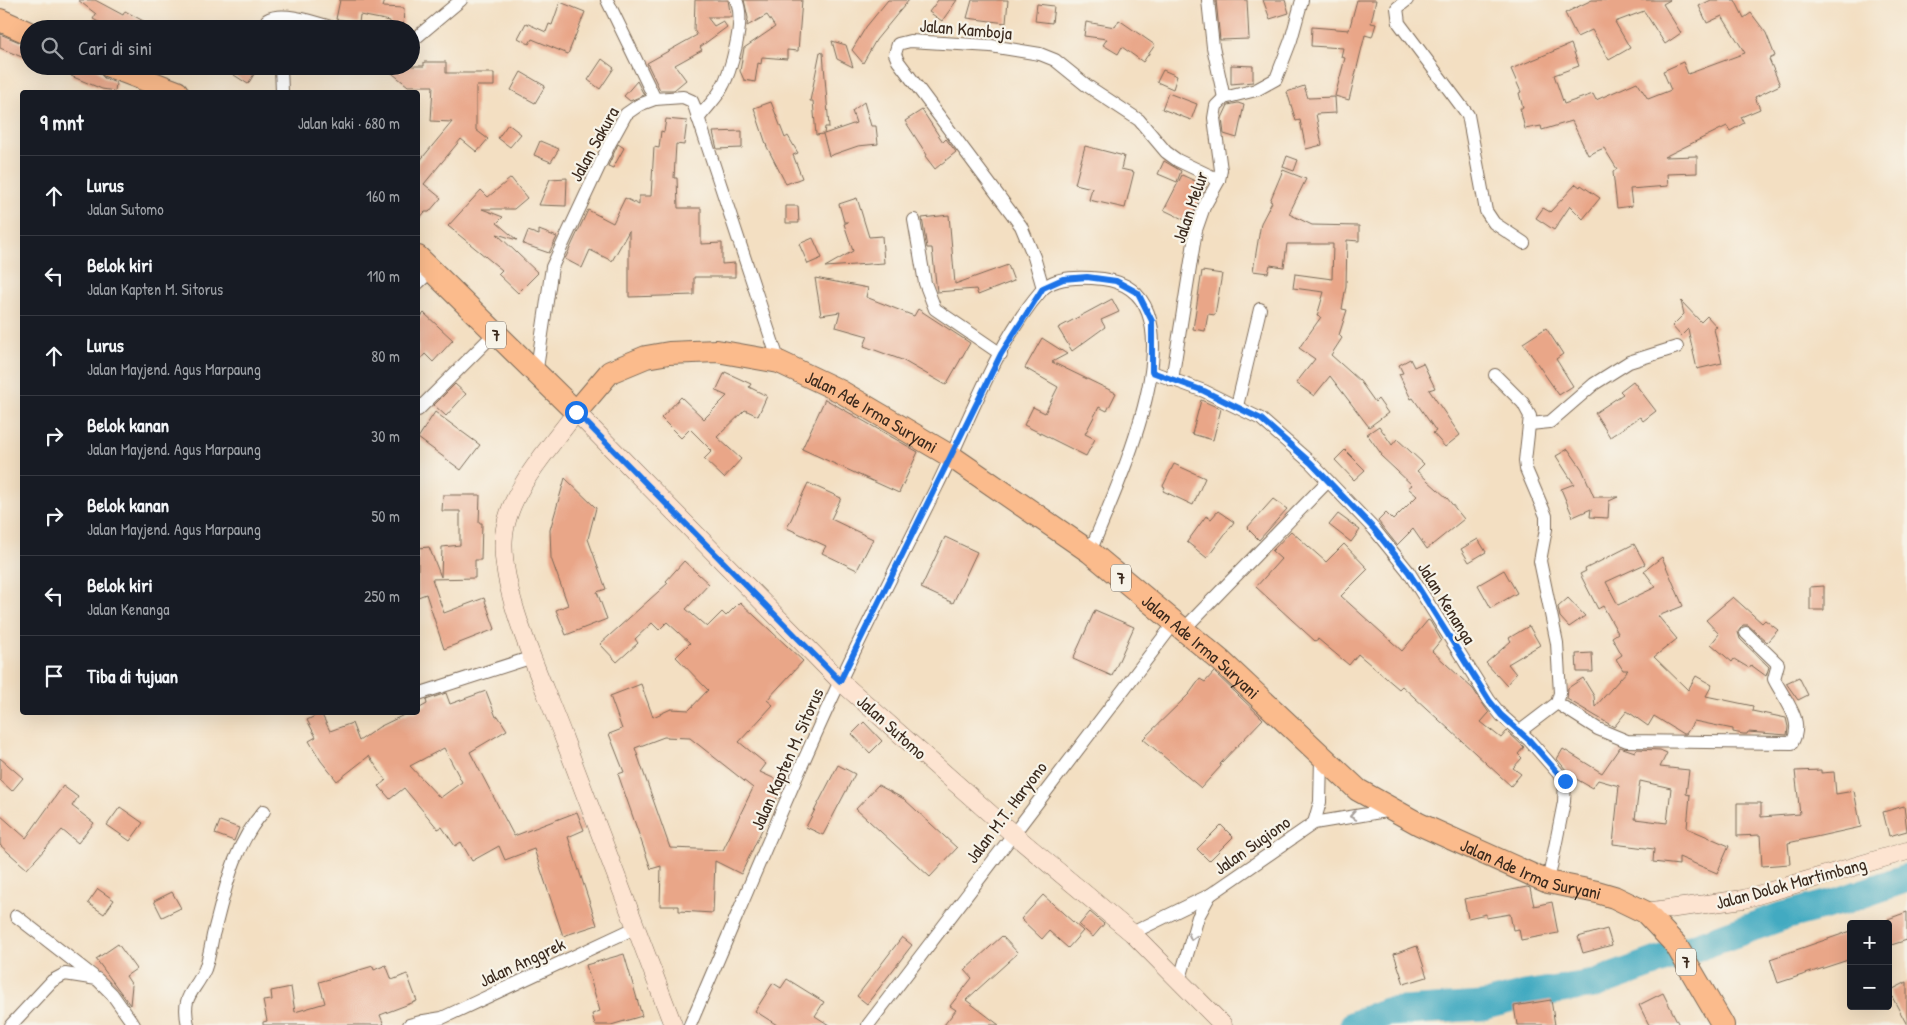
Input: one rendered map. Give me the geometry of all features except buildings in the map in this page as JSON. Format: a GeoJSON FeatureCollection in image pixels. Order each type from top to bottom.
{"type":"FeatureCollection","features":[{"type":"Feature","properties":{"kind":"highway"},"geometry":{"type":"LineString","coordinates":[[0,20],[20,29]]}},
{"type":"Feature","properties":{"kind":"highway"},"geometry":{"type":"LineString","coordinates":[[133,75],[172,90]]}},
{"type":"Feature","properties":{"kind":"highway","name":"7"},"geometry":{"type":"LineString","coordinates":[[422,271],[495,333],[536,376],[576,412]]}},
{"type":"Feature","properties":{"kind":"highway","name":"Jalan Ade Irma Suryani"},"geometry":{"type":"LineString","coordinates":[[576,412],[610,372],[646,357],[669,352],[718,351],[779,362],[840,391],[952,457],[1090,552],[1179,626],[1271,708],[1321,758],[1358,790],[1445,836],[1548,882],[1606,895],[1645,912]]}},
{"type":"Feature","properties":{"kind":"highway","name":"7"},"geometry":{"type":"LineString","coordinates":[[1645,912],[1676,945],[1722,1025]]}},
{"type":"Feature","properties":{"kind":"street"},"geometry":{"type":"LineString","coordinates":[[420,34],[461,0]]}},
{"type":"Feature","properties":{"kind":"street"},"geometry":{"type":"LineString","coordinates":[[607,0],[655,99]]}},
{"type":"Feature","properties":{"kind":"street"},"geometry":{"type":"LineString","coordinates":[[698,119],[721,89],[738,39],[740,13],[736,0]]}},
{"type":"Feature","properties":{"kind":"street"},"geometry":{"type":"LineString","coordinates":[[1208,0],[1213,47],[1224,98],[1256,90],[1276,79],[1289,48],[1302,0]]}},
{"type":"Feature","properties":{"kind":"street"},"geometry":{"type":"LineString","coordinates":[[1407,0],[1397,8],[1399,23],[1468,116],[1486,212],[1494,223],[1524,244]]}},
{"type":"Feature","properties":{"kind":"street"},"geometry":{"type":"LineString","coordinates":[[267,20],[277,16],[304,20]]}},
{"type":"Feature","properties":{"kind":"street","name":"Jalan Kamboja"},"geometry":{"type":"LineString","coordinates":[[1043,288],[1034,256],[1021,226],[898,60],[894,54],[898,44],[910,41],[991,46],[1040,54],[1054,60],[1086,85],[1139,120],[1166,152],[1177,160],[1219,180]]}},
{"type":"Feature","properties":{"kind":"street"},"geometry":{"type":"LineString","coordinates":[[281,75],[282,90]]}},
{"type":"Feature","properties":{"kind":"street","name":"Jalan Sakura"},"geometry":{"type":"LineString","coordinates":[[536,376],[552,267],[626,114],[639,105],[655,99],[683,97],[692,101],[779,362]]}},
{"type":"Feature","properties":{"kind":"street","name":"Jalan Melur"},"geometry":{"type":"LineString","coordinates":[[1172,380],[1196,230],[1204,207],[1219,180],[1221,156],[1214,111],[1219,102],[1224,98]]}},
{"type":"Feature","properties":{"kind":"street"},"geometry":{"type":"LineString","coordinates":[[914,220],[925,282],[929,297],[935,308],[1001,354]]}},
{"type":"Feature","properties":{"kind":"street"},"geometry":{"type":"LineString","coordinates":[[1043,288],[1063,279],[1087,277],[1116,281],[1138,293],[1152,321],[1152,372],[1130,450],[1090,552]]}},
{"type":"Feature","properties":{"kind":"street","name":"Jalan Kapten M. Sitorus"},"geometry":{"type":"LineString","coordinates":[[690,1025],[840,681],[952,457],[1001,354],[1043,288]]}},
{"type":"Feature","properties":{"kind":"street"},"geometry":{"type":"LineString","coordinates":[[1236,406],[1260,309]]}},
{"type":"Feature","properties":{"kind":"street"},"geometry":{"type":"LineString","coordinates":[[420,408],[495,333]]}},
{"type":"Feature","properties":{"kind":"street"},"geometry":{"type":"LineString","coordinates":[[1530,424],[1550,422],[1594,384],[1629,362],[1677,346]]}},
{"type":"Feature","properties":{"kind":"street","name":"Jalan Kenanga"},"geometry":{"type":"LineString","coordinates":[[1152,372],[1236,406],[1261,419],[1328,481],[1374,529],[1408,571],[1489,700],[1565,781],[1564,802],[1548,882]]}},
{"type":"Feature","properties":{"kind":"street"},"geometry":{"type":"LineString","coordinates":[[1495,376],[1527,408],[1530,424],[1525,461],[1526,469],[1546,516],[1546,529],[1540,561],[1557,643],[1560,693],[1557,703],[1519,732]]}},
{"type":"Feature","properties":{"kind":"street"},"geometry":{"type":"LineString","coordinates":[[576,412],[517,493],[504,534],[504,564],[510,595],[673,1025]]}},
{"type":"Feature","properties":{"kind":"street","name":"Jalan Sutomo"},"geometry":{"type":"LineString","coordinates":[[576,412],[840,681],[1012,833],[1132,934],[1223,1025]]}},
{"type":"Feature","properties":{"kind":"street","name":"Jalan M.T. Haryono"},"geometry":{"type":"LineString","coordinates":[[868,1025],[1012,833],[1179,626],[1328,481]]}},
{"type":"Feature","properties":{"kind":"street"},"geometry":{"type":"LineString","coordinates":[[1557,703],[1598,729],[1626,741],[1792,744],[1797,734],[1797,720],[1774,679],[1778,664],[1746,633]]}},
{"type":"Feature","properties":{"kind":"street"},"geometry":{"type":"LineString","coordinates":[[420,693],[533,657]]}},
{"type":"Feature","properties":{"kind":"street","name":"Jalan Sugiono"},"geometry":{"type":"LineString","coordinates":[[1314,823],[1320,802],[1321,758]]}},
{"type":"Feature","properties":{"kind":"street","name":"Jalan Sugiono"},"geometry":{"type":"LineString","coordinates":[[1132,934],[1210,895],[1314,823],[1393,810]]}},
{"type":"Feature","properties":{"kind":"street"},"geometry":{"type":"LineString","coordinates":[[188,1025],[184,1009],[186,1001],[205,968],[225,889],[240,843],[250,826],[264,811]]}},
{"type":"Feature","properties":{"kind":"street","name":"Jalan Dolok Martimbang"},"geometry":{"type":"LineString","coordinates":[[1645,912],[1744,899],[1907,851]]}},
{"type":"Feature","properties":{"kind":"street","name":"Jalan Sugiono"},"geometry":{"type":"LineString","coordinates":[[1180,982],[1198,916],[1210,895]]}},
{"type":"Feature","properties":{"kind":"street"},"geometry":{"type":"LineString","coordinates":[[16,916],[97,979],[112,994],[134,1025]]}},
{"type":"Feature","properties":{"kind":"street","name":"Jalan Anggrek"},"geometry":{"type":"LineString","coordinates":[[409,1025],[442,1018],[636,928]]}},
{"type":"Feature","properties":{"kind":"street"},"geometry":{"type":"LineString","coordinates":[[11,1025],[52,981],[65,974],[97,979]]}},
{"type":"Feature","properties":{"kind":"waterway"},"geometry":{"type":"LineString","coordinates":[[1354,1025],[1387,1012],[1482,1006],[1525,995],[1594,984],[1780,917],[1841,901],[1907,878]]}},
{"type":"Feature","properties":{"kind":"route"},"geometry":{"type":"LineString","coordinates":[[576,412],[840,681],[1015,328],[1043,288],[1063,279],[1087,277],[1116,281],[1138,293],[1152,321],[1152,372],[1204,391],[1261,419],[1311,463],[1374,529],[1408,571],[1489,700],[1501,715],[1529,740],[1565,781]]}}]}
